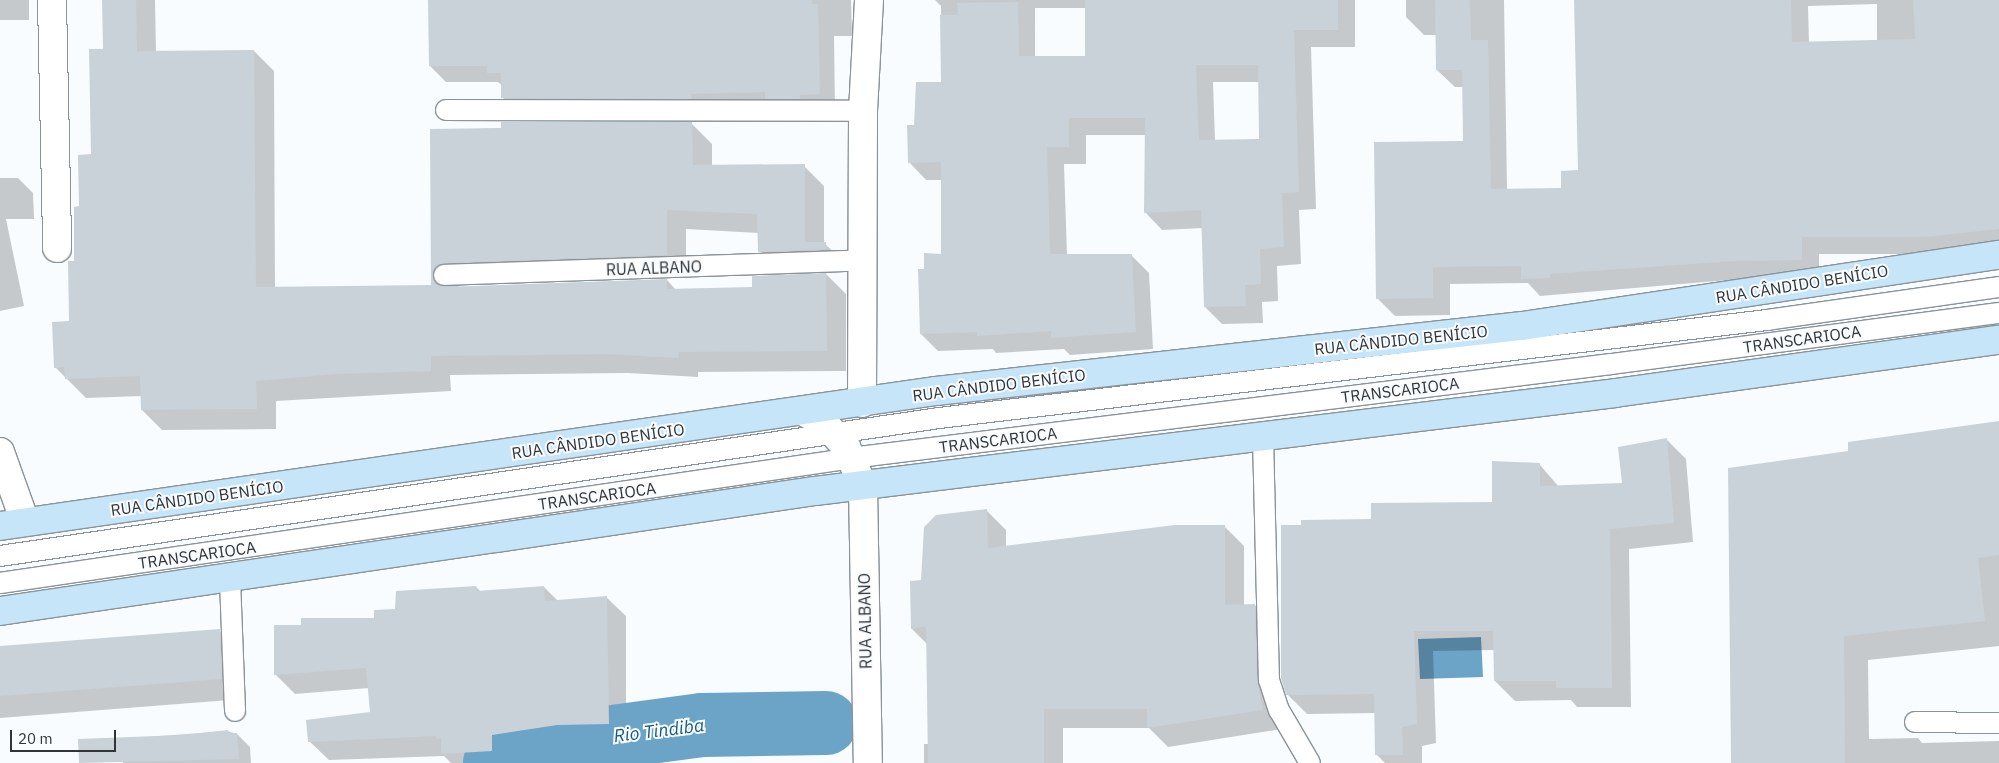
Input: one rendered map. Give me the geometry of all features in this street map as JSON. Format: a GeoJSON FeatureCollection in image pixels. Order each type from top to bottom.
{"type":"FeatureCollection","features":[{"type":"Feature","properties":{"kind":"main road","name":"RUA CÂNDIDO BENÍCIO"},"geometry":{"type":"LineString","coordinates":[[12,524],[936,392],[1522,326],[1999,255]]}},
{"type":"Feature","properties":{"kind":"main road"},"geometry":{"type":"LineString","coordinates":[[0,611],[230,580],[863,486],[1615,393],[1999,340]]}},
{"type":"Feature","properties":{"kind":"street"},"geometry":{"type":"LineString","coordinates":[[52,0],[57,248]]}},
{"type":"Feature","properties":{"kind":"street"},"geometry":{"type":"LineString","coordinates":[[862,403],[864,260],[863,112],[868,0]]}},
{"type":"Feature","properties":{"kind":"street","name":"RUA ALBANO"},"geometry":{"type":"LineString","coordinates":[[804,412],[836,434],[852,458],[863,486],[868,763]]}},
{"type":"Feature","properties":{"kind":"street"},"geometry":{"type":"LineString","coordinates":[[0,452],[12,524]]}},
{"type":"Feature","properties":{"kind":"lane"},"geometry":{"type":"LineString","coordinates":[[446,110],[863,112]]}},
{"type":"Feature","properties":{"kind":"lane","name":"RUA ALBANO"},"geometry":{"type":"LineString","coordinates":[[444,275],[864,260]]}},
{"type":"Feature","properties":{"kind":"lane","name":"TRANSCARIOCA"},"geometry":{"type":"LineString","coordinates":[[0,556],[949,416],[1767,320],[1999,287]]}},
{"type":"Feature","properties":{"kind":"lane","name":"TRANSCARIOCA"},"geometry":{"type":"LineString","coordinates":[[0,583],[852,458],[1611,364],[1999,313]]}},
{"type":"Feature","properties":{"kind":"lane"},"geometry":{"type":"LineString","coordinates":[[1262,437],[1269,680],[1279,710],[1310,763]]}},
{"type":"Feature","properties":{"kind":"lane"},"geometry":{"type":"LineString","coordinates":[[230,580],[235,711]]}},
{"type":"Feature","properties":{"kind":"lane"},"geometry":{"type":"LineString","coordinates":[[1915,722],[1999,724]]}},
{"type":"Feature","properties":{"kind":"water"},"geometry":{"type":"Polygon","coordinates":[[[1481,637],[1483,677],[1420,679],[1418,639],[1481,637]]]}},
{"type":"Feature","properties":{"kind":"building"},"geometry":{"type":"Polygon","coordinates":[[[102,0],[136,0],[137,51],[254,50],[256,287],[431,285],[430,129],[501,128],[501,122],[692,122],[693,165],[805,164],[805,242],[826,242],[826,249],[758,252],[757,214],[667,210],[667,255],[444,263],[434,269],[434,281],[444,287],[667,279],[667,289],[752,287],[752,276],[826,273],[827,351],[678,352],[679,358],[608,354],[431,356],[431,371],[336,374],[256,381],[257,409],[141,410],[140,376],[65,379],[64,367],[54,368],[52,322],[69,321],[68,261],[74,261],[74,207],[79,206],[78,155],[91,154],[89,49],[103,49],[102,0]]]}},
{"type":"Feature","properties":{"kind":"building"},"geometry":{"type":"Polygon","coordinates":[[[428,0],[812,0],[812,4],[818,4],[820,94],[800,95],[800,99],[765,99],[765,92],[691,94],[692,99],[501,98],[501,73],[487,73],[487,66],[429,66],[428,0]]]}},
{"type":"Feature","properties":{"kind":"building"},"geometry":{"type":"Polygon","coordinates":[[[1085,0],[1338,0],[1338,30],[1294,30],[1299,192],[1282,193],[1284,247],[1260,249],[1261,284],[1245,285],[1246,306],[1204,307],[1201,210],[1144,213],[1145,118],[1069,118],[1069,147],[1047,147],[1050,254],[1132,254],[1136,332],[1051,338],[1051,331],[977,336],[977,332],[920,334],[918,269],[924,269],[924,253],[941,254],[941,162],[908,163],[907,125],[914,125],[916,82],[941,82],[940,15],[958,15],[957,3],[1018,2],[1019,56],[1085,56],[1085,0]],[[1196,65],[1199,140],[1259,139],[1258,65],[1196,65]]]}},
{"type":"Feature","properties":{"kind":"building"},"geometry":{"type":"Polygon","coordinates":[[[1435,0],[1470,0],[1471,40],[1488,40],[1491,189],[1561,188],[1561,171],[1578,170],[1574,0],[1791,0],[1792,42],[1915,39],[1913,0],[1999,0],[1999,229],[1925,237],[1802,237],[1802,260],[1734,261],[1550,274],[1550,278],[1521,279],[1521,266],[1433,267],[1433,298],[1376,299],[1374,142],[1463,141],[1462,70],[1436,70],[1435,0]]]}},
{"type":"Feature","properties":{"kind":"building"},"geometry":{"type":"Polygon","coordinates":[[[1999,421],[1999,555],[1978,558],[1985,621],[1844,636],[1845,763],[1731,763],[1728,468],[1848,451],[1848,442],[1999,421]]]}},
{"type":"Feature","properties":{"kind":"building"},"geometry":{"type":"Polygon","coordinates":[[[1667,438],[1674,523],[1610,529],[1612,688],[1556,688],[1556,681],[1494,681],[1493,631],[1414,631],[1417,724],[1402,727],[1403,755],[1375,755],[1374,694],[1286,695],[1281,678],[1281,525],[1301,525],[1301,520],[1371,519],[1371,503],[1492,502],[1492,461],[1540,463],[1540,486],[1622,483],[1618,447],[1667,438]]]}},
{"type":"Feature","properties":{"kind":"building"},"geometry":{"type":"Polygon","coordinates":[[[987,509],[988,548],[1175,525],[1225,525],[1225,605],[1255,604],[1257,680],[1263,710],[1147,728],[1147,709],[1044,709],[1044,763],[928,763],[926,626],[911,629],[910,581],[921,580],[924,527],[936,515],[987,509]]]}},
{"type":"Feature","properties":{"kind":"building"},"geometry":{"type":"Polygon","coordinates":[[[476,586],[477,591],[544,586],[545,601],[607,596],[609,724],[557,725],[492,735],[492,751],[441,754],[441,738],[436,739],[436,736],[308,742],[306,720],[370,712],[366,668],[274,675],[274,625],[301,625],[301,618],[374,618],[374,610],[395,609],[396,591],[476,586]]]}},
{"type":"Feature","properties":{"kind":"building"},"geometry":{"type":"Polygon","coordinates":[[[220,629],[222,679],[0,696],[0,646],[220,629]]]}},
{"type":"Feature","properties":{"kind":"building"},"geometry":{"type":"Polygon","coordinates":[[[228,730],[228,733],[237,733],[239,759],[79,763],[78,739],[183,735],[228,730]]]}},
{"type":"Feature","properties":{"kind":"waterway","name":"Rio Tindiba"},"geometry":{"type":"LineString","coordinates":[[495,763],[598,739],[702,725],[826,723]]}}]}
